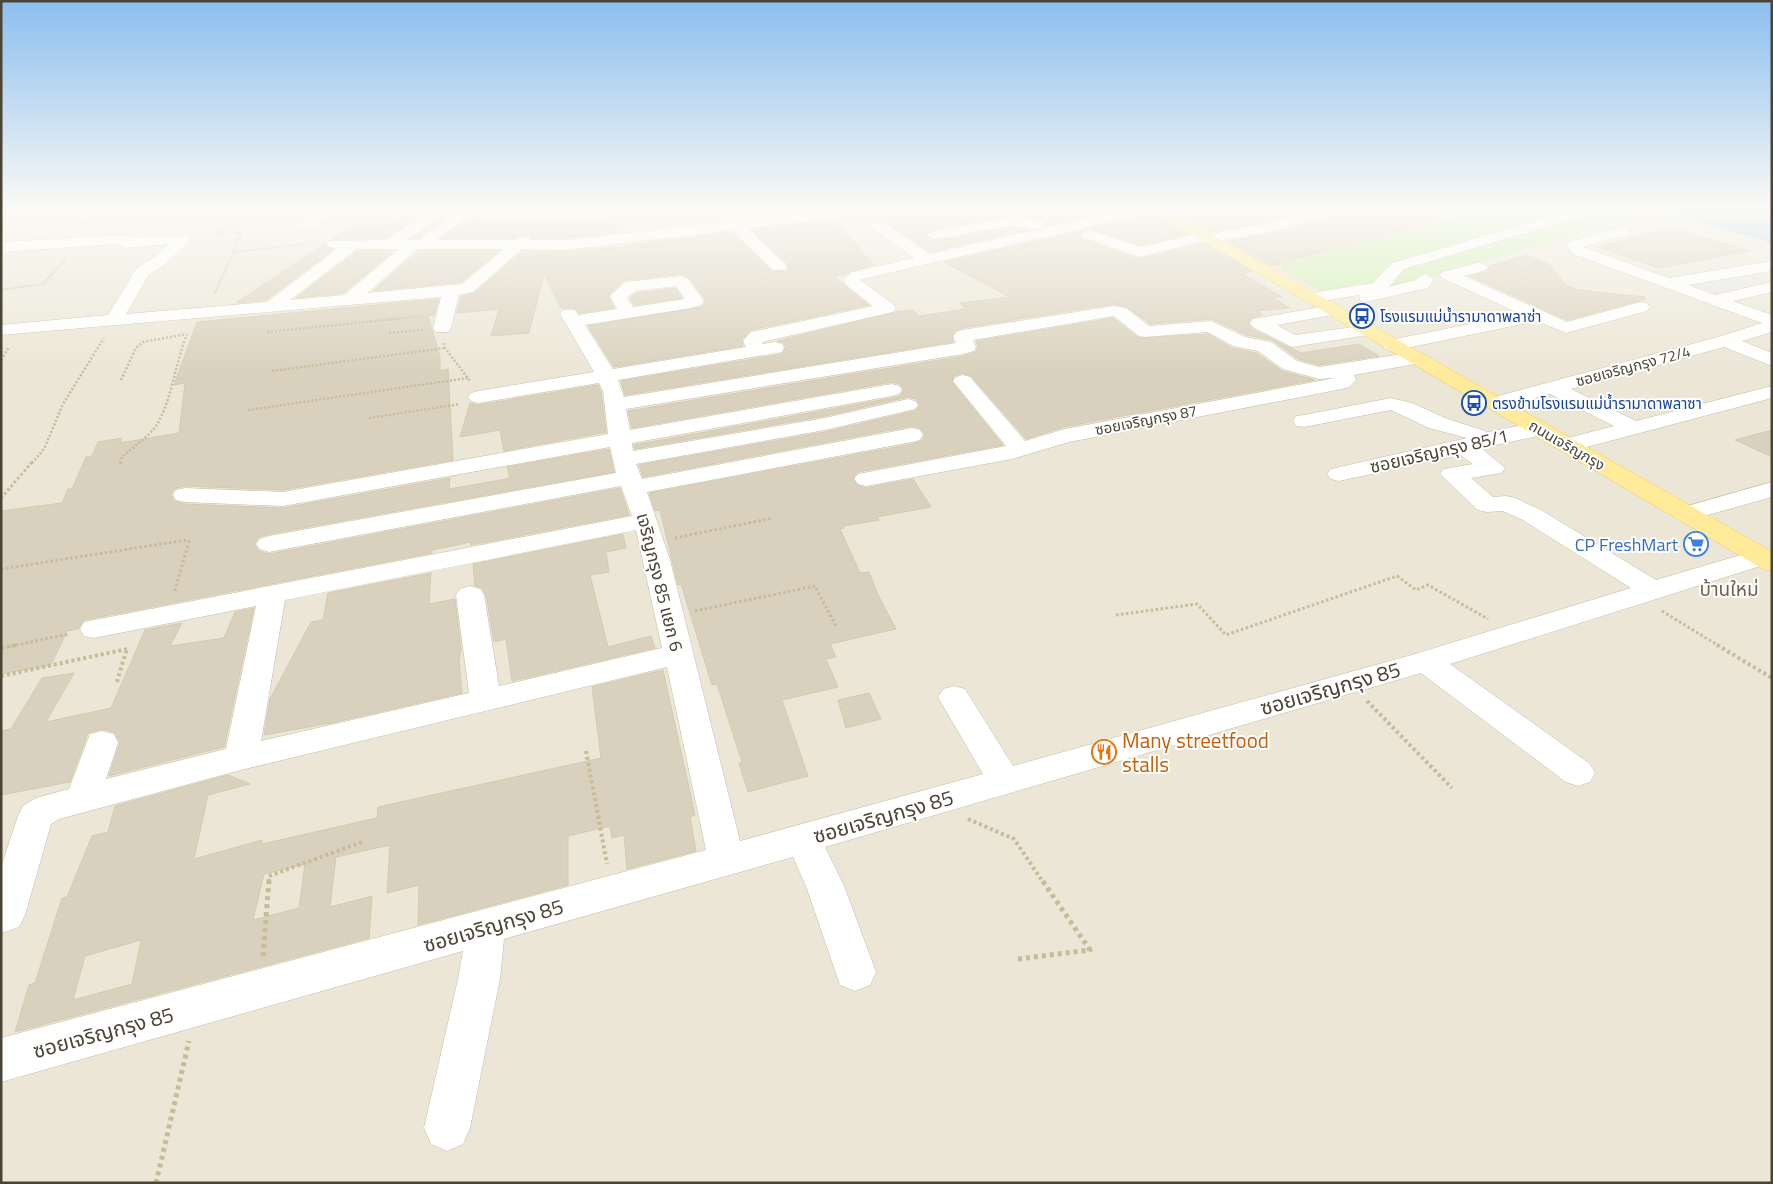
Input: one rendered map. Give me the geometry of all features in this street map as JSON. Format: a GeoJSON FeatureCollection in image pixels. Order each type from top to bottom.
{"type":"FeatureCollection","features":[{"type":"Feature","properties":{"kind":"main road","name":"ถนนเจริญกรุง"},"geometry":{"type":"LineString","coordinates":[[1251,263],[1766,560]]}},
{"type":"Feature","properties":{"kind":"street"},"geometry":{"type":"LineString","coordinates":[[114,319],[131,294],[142,272],[155,263]]}},
{"type":"Feature","properties":{"kind":"street"},"geometry":{"type":"LineString","coordinates":[[274,304],[328,263]]}},
{"type":"Feature","properties":{"kind":"street"},"geometry":{"type":"LineString","coordinates":[[349,300],[394,263]]}},
{"type":"Feature","properties":{"kind":"street"},"geometry":{"type":"LineString","coordinates":[[1,330],[114,319],[199,314],[274,304],[349,300],[450,291],[467,288],[497,263]]}},
{"type":"Feature","properties":{"kind":"street"},"geometry":{"type":"LineString","coordinates":[[774,263],[779,268]]}},
{"type":"Feature","properties":{"kind":"street"},"geometry":{"type":"LineString","coordinates":[[757,351],[752,341],[757,336],[887,308],[852,282],[851,279],[914,263]]}},
{"type":"Feature","properties":{"kind":"street"},"geometry":{"type":"LineString","coordinates":[[1368,330],[1292,341],[1260,323],[1384,285],[1392,270],[1407,263]]}},
{"type":"Feature","properties":{"kind":"street"},"geometry":{"type":"LineString","coordinates":[[1612,263],[1715,300],[1770,326]]}},
{"type":"Feature","properties":{"kind":"street"},"geometry":{"type":"LineString","coordinates":[[1668,283],[1772,266]]}},
{"type":"Feature","properties":{"kind":"street"},"geometry":{"type":"LineString","coordinates":[[1480,267],[1448,275],[1566,328]]}},
{"type":"Feature","properties":{"kind":"street"},"geometry":{"type":"LineString","coordinates":[[1271,313],[1390,292],[1422,284],[1426,279]]}},
{"type":"Feature","properties":{"kind":"street"},"geometry":{"type":"LineString","coordinates":[[1715,300],[1772,287]]}},
{"type":"Feature","properties":{"kind":"street"},"geometry":{"type":"LineString","coordinates":[[444,321],[450,291]]}},
{"type":"Feature","properties":{"kind":"street"},"geometry":{"type":"LineString","coordinates":[[1546,334],[1640,307]]}},
{"type":"Feature","properties":{"kind":"street"},"geometry":{"type":"LineString","coordinates":[[474,390],[611,390],[963,348],[966,347],[962,336],[1114,311],[1120,312],[1145,332],[1211,326],[1240,342],[1264,346],[1290,365],[1319,373],[1343,371],[1416,358]]}},
{"type":"Feature","properties":{"kind":"street","name":"เจริญกรุง 85 แยก 6"},"geometry":{"type":"LineString","coordinates":[[628,313],[571,317],[611,390],[626,466],[649,532],[726,859]]}},
{"type":"Feature","properties":{"kind":"street"},"geometry":{"type":"LineString","coordinates":[[187,334],[199,314]]}},
{"type":"Feature","properties":{"kind":"street"},"geometry":{"type":"LineString","coordinates":[[1392,345],[1538,316]]}},
{"type":"Feature","properties":{"kind":"street","name":"ซอยเจริญกรุง 72/4"},"geometry":{"type":"LineString","coordinates":[[1494,403],[1725,341],[1770,326]]}},
{"type":"Feature","properties":{"kind":"street"},"geometry":{"type":"LineString","coordinates":[[1725,341],[1772,360]]}},
{"type":"Feature","properties":{"kind":"street"},"geometry":{"type":"LineString","coordinates":[[611,390],[757,351],[806,343]]}},
{"type":"Feature","properties":{"kind":"street"},"geometry":{"type":"LineString","coordinates":[[611,390],[788,359]]}},
{"type":"Feature","properties":{"kind":"street","name":"ซอยเจริญกรุง 87"},"geometry":{"type":"LineString","coordinates":[[866,479],[1021,450],[1065,436],[1342,383],[1346,380],[1343,371]]}},
{"type":"Feature","properties":{"kind":"street"},"geometry":{"type":"LineString","coordinates":[[964,381],[1021,450]]}},
{"type":"Feature","properties":{"kind":"street"},"geometry":{"type":"LineString","coordinates":[[1554,388],[1634,428]]}},
{"type":"Feature","properties":{"kind":"street"},"geometry":{"type":"LineString","coordinates":[[1568,446],[1767,396]]}},
{"type":"Feature","properties":{"kind":"street"},"geometry":{"type":"LineString","coordinates":[[269,544],[626,466],[900,398]]}},
{"type":"Feature","properties":{"kind":"street"},"geometry":{"type":"LineString","coordinates":[[1304,421],[1391,404],[1413,409],[1434,422],[1474,432],[1474,443],[1494,468],[1452,474],[1488,505],[1506,503],[1532,515],[1646,594]]}},
{"type":"Feature","properties":{"kind":"street","name":"ซอยเจริญกรุง 85/1"},"geometry":{"type":"LineString","coordinates":[[1339,474],[1539,429]]}},
{"type":"Feature","properties":{"kind":"street"},"geometry":{"type":"LineString","coordinates":[[185,495],[284,500],[912,435]]}},
{"type":"Feature","properties":{"kind":"street"},"geometry":{"type":"LineString","coordinates":[[1686,514],[1772,489]]}},
{"type":"Feature","properties":{"kind":"street"},"geometry":{"type":"LineString","coordinates":[[94,630],[272,594],[649,532]]}},
{"type":"Feature","properties":{"kind":"street","name":"ซอยเจริญกรุง 85"},"geometry":{"type":"LineString","coordinates":[[1,1060],[804,839],[1004,780],[1426,661],[1646,594],[1766,560]]}},
{"type":"Feature","properties":{"kind":"street"},"geometry":{"type":"LineString","coordinates":[[241,758],[272,594]]}},
{"type":"Feature","properties":{"kind":"street"},"geometry":{"type":"LineString","coordinates":[[470,595],[486,700]]}},
{"type":"Feature","properties":{"kind":"street"},"geometry":{"type":"LineString","coordinates":[[5,915],[36,816],[48,808],[241,758],[678,654]]}},
{"type":"Feature","properties":{"kind":"street"},"geometry":{"type":"LineString","coordinates":[[1426,661],[1578,773]]}},
{"type":"Feature","properties":{"kind":"street"},"geometry":{"type":"LineString","coordinates":[[954,697],[1004,780]]}},
{"type":"Feature","properties":{"kind":"street"},"geometry":{"type":"LineString","coordinates":[[82,800],[102,743]]}},
{"type":"Feature","properties":{"kind":"street"},"geometry":{"type":"LineString","coordinates":[[804,839],[825,886],[855,972]]}},
{"type":"Feature","properties":{"kind":"street"},"geometry":{"type":"LineString","coordinates":[[447,1128],[479,979],[486,927]]}},
{"type":"Feature","properties":{"kind":"path"},"geometry":{"type":"LineString","coordinates":[[1,290],[43,284],[63,263]]}},
{"type":"Feature","properties":{"kind":"path"},"geometry":{"type":"LineString","coordinates":[[199,314],[228,263]]}},
{"type":"Feature","properties":{"kind":"path"},"geometry":{"type":"LineString","coordinates":[[1,498],[44,449],[63,404],[100,346],[114,319]]}},
{"type":"Feature","properties":{"kind":"path"},"geometry":{"type":"LineString","coordinates":[[267,332],[444,321]]}},
{"type":"Feature","properties":{"kind":"path"},"geometry":{"type":"LineString","coordinates":[[389,333],[444,321]]}},
{"type":"Feature","properties":{"kind":"path"},"geometry":{"type":"LineString","coordinates":[[369,418],[470,402],[474,390],[468,378],[445,348],[444,321]]}},
{"type":"Feature","properties":{"kind":"path"},"geometry":{"type":"LineString","coordinates":[[121,380],[136,348],[143,342],[187,334]]}},
{"type":"Feature","properties":{"kind":"path"},"geometry":{"type":"LineString","coordinates":[[120,464],[122,457],[156,426],[165,406],[179,353],[187,334]]}},
{"type":"Feature","properties":{"kind":"path"},"geometry":{"type":"LineString","coordinates":[[272,371],[445,348]]}},
{"type":"Feature","properties":{"kind":"path"},"geometry":{"type":"LineString","coordinates":[[248,410],[468,378]]}},
{"type":"Feature","properties":{"kind":"path"},"geometry":{"type":"LineString","coordinates":[[649,532],[773,518]]}},
{"type":"Feature","properties":{"kind":"path"},"geometry":{"type":"LineString","coordinates":[[1,569],[187,540],[189,541],[185,557],[167,615]]}},
{"type":"Feature","properties":{"kind":"path"},"geometry":{"type":"LineString","coordinates":[[1116,615],[1197,604],[1226,635],[1397,576],[1416,590],[1428,585],[1514,634]]}},
{"type":"Feature","properties":{"kind":"path"},"geometry":{"type":"LineString","coordinates":[[670,616],[815,586],[837,628]]}},
{"type":"Feature","properties":{"kind":"path"},"geometry":{"type":"LineString","coordinates":[[1646,594],[1772,678]]}},
{"type":"Feature","properties":{"kind":"path"},"geometry":{"type":"LineString","coordinates":[[117,682],[135,621]]}},
{"type":"Feature","properties":{"kind":"path"},"geometry":{"type":"LineString","coordinates":[[1,648],[94,630]]}},
{"type":"Feature","properties":{"kind":"path"},"geometry":{"type":"LineString","coordinates":[[1,676],[127,650]]}},
{"type":"Feature","properties":{"kind":"path"},"geometry":{"type":"LineString","coordinates":[[1349,683],[1452,788]]}},
{"type":"Feature","properties":{"kind":"path"},"geometry":{"type":"LineString","coordinates":[[586,750],[612,891]]}},
{"type":"Feature","properties":{"kind":"path"},"geometry":{"type":"LineString","coordinates":[[928,803],[1014,839],[1090,950],[1018,959]]}},
{"type":"Feature","properties":{"kind":"path"},"geometry":{"type":"LineString","coordinates":[[260,989],[268,876],[362,842]]}},
{"type":"Feature","properties":{"kind":"path"},"geometry":{"type":"LineString","coordinates":[[156,1183],[197,1006]]}},
{"type":"Feature","properties":{"kind":"shaded area"},"geometry":{"type":"Polygon","coordinates":[[[1,263],[1772,263],[1772,1183],[1,1183],[1,263]]]}},
{"type":"Feature","properties":{"kind":"shaded area"},"geometry":{"type":"Polygon","coordinates":[[[1735,263],[1772,263],[1772,292],[1717,304],[1651,280],[1735,263]]]}},
{"type":"Feature","properties":{"kind":"green space"},"geometry":{"type":"Polygon","coordinates":[[[1287,263],[1475,263],[1379,291],[1361,283],[1322,291],[1277,266],[1287,263]]]}},
{"type":"Feature","properties":{"kind":"building"},"geometry":{"type":"Polygon","coordinates":[[[295,263],[315,263],[266,300],[236,303],[295,263]]]}},
{"type":"Feature","properties":{"kind":"building"},"geometry":{"type":"Polygon","coordinates":[[[341,263],[379,263],[343,293],[296,298],[341,263]]]}},
{"type":"Feature","properties":{"kind":"building"},"geometry":{"type":"Polygon","coordinates":[[[404,263],[484,263],[461,282],[373,291],[404,263]]]}},
{"type":"Feature","properties":{"kind":"building"},"geometry":{"type":"Polygon","coordinates":[[[509,263],[764,263],[772,271],[785,272],[789,268],[787,263],[872,263],[874,265],[834,277],[869,305],[751,330],[742,340],[743,346],[614,367],[588,326],[702,307],[706,300],[689,277],[682,274],[625,280],[608,296],[614,308],[579,313],[575,308],[561,308],[544,274],[529,333],[491,336],[499,309],[457,313],[461,297],[474,293],[509,263]]]}},
{"type":"Feature","properties":{"kind":"building"},"geometry":{"type":"Polygon","coordinates":[[[946,263],[1238,263],[1252,271],[1243,274],[1282,297],[1273,298],[1290,308],[1257,311],[1263,315],[1252,318],[1248,323],[1252,329],[1301,353],[1359,344],[1379,356],[1319,365],[1298,359],[1272,340],[1246,335],[1212,319],[1150,324],[1127,307],[1114,304],[962,328],[952,335],[953,342],[625,395],[621,381],[782,354],[786,347],[783,342],[777,341],[896,312],[913,310],[919,316],[966,309],[960,303],[1010,297],[946,263]]]}},
{"type":"Feature","properties":{"kind":"building"},"geometry":{"type":"Polygon","coordinates":[[[1266,263],[1281,263],[1271,266],[1266,263]]]}},
{"type":"Feature","properties":{"kind":"building"},"geometry":{"type":"Polygon","coordinates":[[[1499,263],[1548,263],[1566,285],[1578,290],[1645,297],[1646,299],[1567,320],[1470,276],[1486,272],[1490,266],[1499,263]]]}},
{"type":"Feature","properties":{"kind":"building"},"geometry":{"type":"Polygon","coordinates":[[[1646,263],[1685,263],[1660,268],[1646,263]]]}},
{"type":"Feature","properties":{"kind":"building"},"geometry":{"type":"Polygon","coordinates":[[[675,288],[682,298],[634,305],[630,298],[637,293],[675,288]]]}},
{"type":"Feature","properties":{"kind":"building"},"geometry":{"type":"Polygon","coordinates":[[[439,299],[434,315],[428,316],[440,357],[440,371],[448,369],[453,460],[283,490],[185,486],[174,489],[171,494],[174,501],[185,504],[283,508],[450,478],[449,489],[506,479],[510,477],[507,467],[609,449],[614,472],[269,534],[259,537],[254,544],[259,551],[269,554],[620,488],[629,515],[471,545],[471,542],[432,550],[432,553],[84,620],[78,629],[67,631],[51,665],[1,674],[1,511],[62,503],[68,489],[72,489],[86,457],[92,456],[98,442],[122,438],[120,443],[179,433],[185,383],[174,385],[197,322],[439,299]]]}},
{"type":"Feature","properties":{"kind":"building"},"geometry":{"type":"Polygon","coordinates":[[[1113,318],[1139,338],[1208,334],[1232,348],[1257,353],[1282,371],[1315,380],[1064,427],[1026,439],[971,376],[962,373],[954,376],[952,382],[1003,445],[858,472],[853,478],[857,485],[866,488],[913,479],[931,507],[877,517],[879,520],[843,526],[844,528],[840,529],[860,573],[869,572],[877,593],[896,629],[830,644],[836,657],[826,659],[838,687],[782,700],[808,776],[748,792],[739,763],[742,762],[717,684],[712,685],[681,584],[678,585],[660,510],[655,511],[649,493],[912,444],[922,441],[925,434],[920,428],[912,426],[643,477],[639,465],[825,432],[915,411],[920,405],[916,399],[908,397],[825,416],[635,449],[634,445],[892,398],[900,396],[904,390],[900,384],[892,382],[632,428],[628,411],[963,356],[976,352],[978,346],[976,341],[1113,318]]]}},
{"type":"Feature","properties":{"kind":"building"},"geometry":{"type":"Polygon","coordinates":[[[598,385],[601,392],[606,432],[504,451],[500,430],[460,437],[470,403],[478,405],[598,385]]]}},
{"type":"Feature","properties":{"kind":"building"},"geometry":{"type":"Polygon","coordinates":[[[1772,430],[1772,457],[1735,440],[1772,430]]]}},
{"type":"Feature","properties":{"kind":"building"},"geometry":{"type":"Polygon","coordinates":[[[623,534],[626,548],[606,552],[609,572],[590,575],[608,647],[651,636],[655,648],[512,681],[506,639],[494,642],[486,595],[482,588],[475,586],[473,564],[623,534]]]}},
{"type":"Feature","properties":{"kind":"building"},"geometry":{"type":"Polygon","coordinates":[[[431,573],[429,604],[455,599],[461,649],[459,661],[462,693],[331,723],[264,735],[270,699],[311,622],[323,620],[328,593],[431,573]]]}},
{"type":"Feature","properties":{"kind":"building"},"geometry":{"type":"Polygon","coordinates":[[[254,608],[224,747],[109,776],[120,742],[114,732],[102,729],[88,733],[70,782],[1,795],[1,731],[11,729],[42,678],[74,673],[46,722],[111,708],[145,630],[182,623],[170,646],[224,638],[235,612],[254,608]]]}},
{"type":"Feature","properties":{"kind":"building"},"geometry":{"type":"Polygon","coordinates":[[[663,670],[695,815],[690,817],[696,851],[627,869],[624,835],[612,838],[610,826],[568,836],[568,885],[418,925],[419,885],[387,893],[390,845],[336,857],[330,907],[372,896],[369,938],[15,1032],[29,985],[35,983],[62,898],[67,897],[92,836],[108,832],[115,806],[228,775],[250,784],[208,795],[194,859],[262,840],[262,844],[377,818],[378,807],[601,758],[592,687],[663,670]],[[305,864],[264,874],[253,920],[299,908],[305,864]],[[141,940],[85,956],[73,1000],[132,984],[141,940]]]}},
{"type":"Feature","properties":{"kind":"building"},"geometry":{"type":"Polygon","coordinates":[[[869,693],[881,719],[846,728],[838,700],[869,693]]]}},
{"type":"Feature","properties":{"kind":"place","name":"โรงแรมแม่น้ำรามาดาพลาซ่า"},"geometry":{"type":"Point","coordinates":[1362,316]}},
{"type":"Feature","properties":{"kind":"place","name":"ตรงข้ามโรงแรมแม่น้ำรามาดาพลาซา"},"geometry":{"type":"Point","coordinates":[1474,403]}},
{"type":"Feature","properties":{"kind":"place","name":"CP FreshMart"},"geometry":{"type":"Point","coordinates":[1696,544]}},
{"type":"Feature","properties":{"kind":"place","name":"Many streetfood stalls"},"geometry":{"type":"Point","coordinates":[1104,752]}},
{"type":"Feature","properties":{"kind":"district","name":"บ้านใหม่"},"geometry":{"type":"Point","coordinates":[1729,588]}}]}
